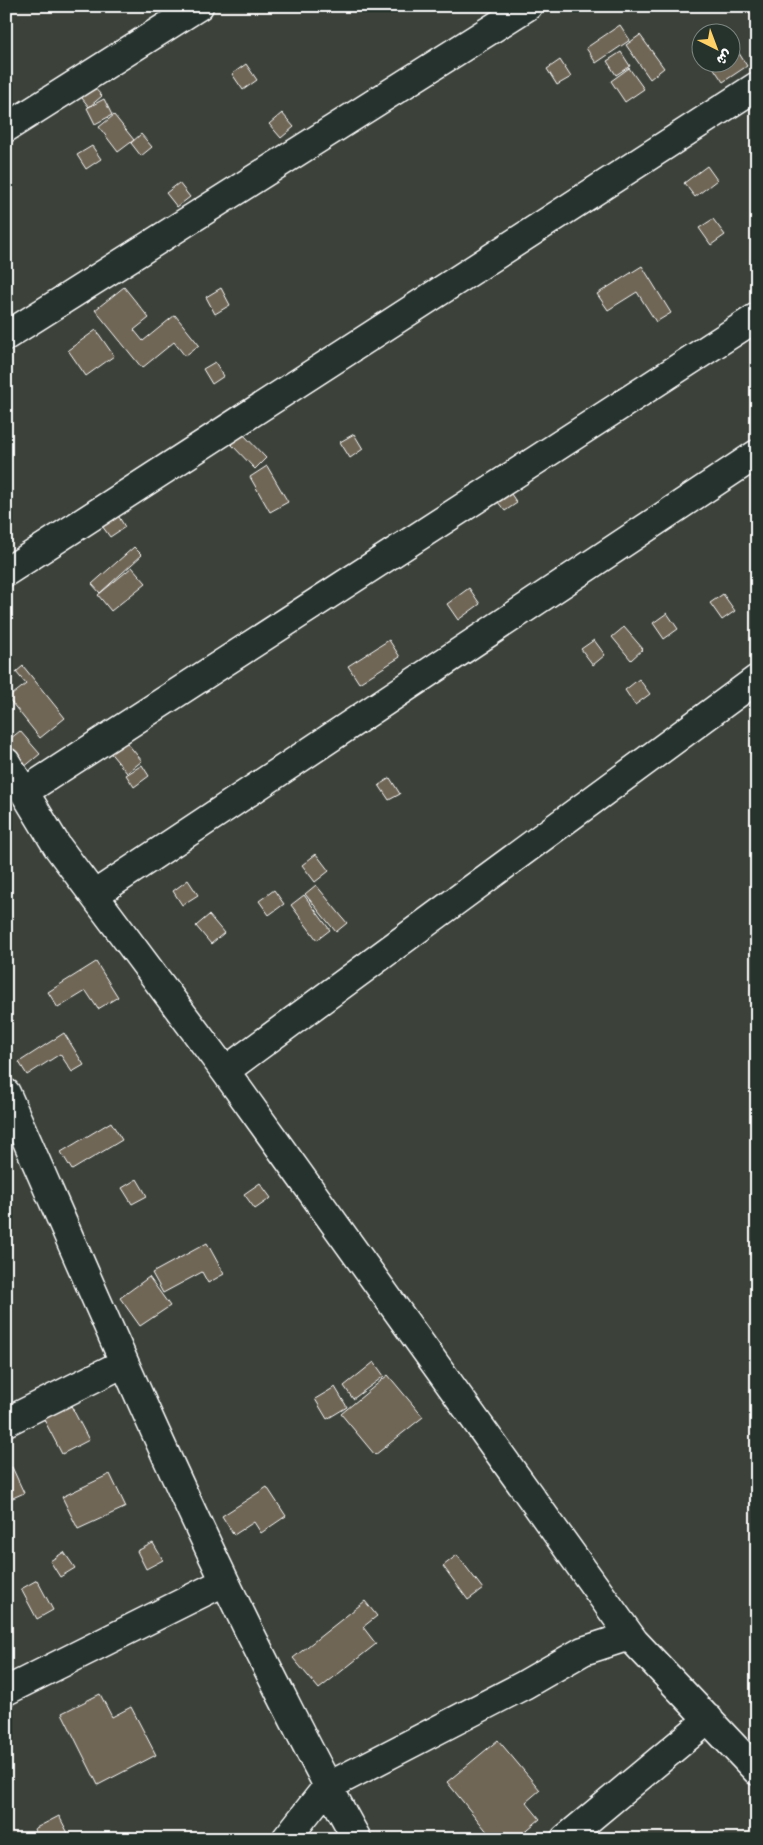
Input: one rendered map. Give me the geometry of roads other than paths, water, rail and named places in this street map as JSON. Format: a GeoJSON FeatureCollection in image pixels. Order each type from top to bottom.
{"type":"FeatureCollection","features":[{"type":"Feature","properties":{"kind":"street"},"geometry":{"type":"LineString","coordinates":[[6,128],[199,6]]}},
{"type":"Feature","properties":{"kind":"street"},"geometry":{"type":"LineString","coordinates":[[6,336],[528,6]]}},
{"type":"Feature","properties":{"kind":"street"},"geometry":{"type":"LineString","coordinates":[[6,572],[757,86]]}},
{"type":"Feature","properties":{"kind":"street"},"geometry":{"type":"LineString","coordinates":[[24,792],[757,317]]}},
{"type":"Feature","properties":{"kind":"street"},"geometry":{"type":"LineString","coordinates":[[94,895],[757,454]]}},
{"type":"Feature","properties":{"kind":"street"},"geometry":{"type":"LineString","coordinates":[[225,1071],[757,679]]}},
{"type":"Feature","properties":{"kind":"street"},"geometry":{"type":"LineString","coordinates":[[6,762],[57,846],[225,1071],[634,1641],[757,1771]]}},
{"type":"Feature","properties":{"kind":"street"},"geometry":{"type":"LineString","coordinates":[[6,1094],[124,1362],[224,1582],[327,1787],[357,1839]]}},
{"type":"Feature","properties":{"kind":"street"},"geometry":{"type":"LineString","coordinates":[[6,1422],[124,1362]]}},
{"type":"Feature","properties":{"kind":"street"},"geometry":{"type":"LineString","coordinates":[[6,1691],[224,1582]]}},
{"type":"Feature","properties":{"kind":"street"},"geometry":{"type":"LineString","coordinates":[[286,1839],[327,1787],[524,1686],[583,1651],[620,1639],[626,1638],[634,1641]]}},
{"type":"Feature","properties":{"kind":"street"},"geometry":{"type":"LineString","coordinates":[[565,1839],[709,1720]]}}]}
